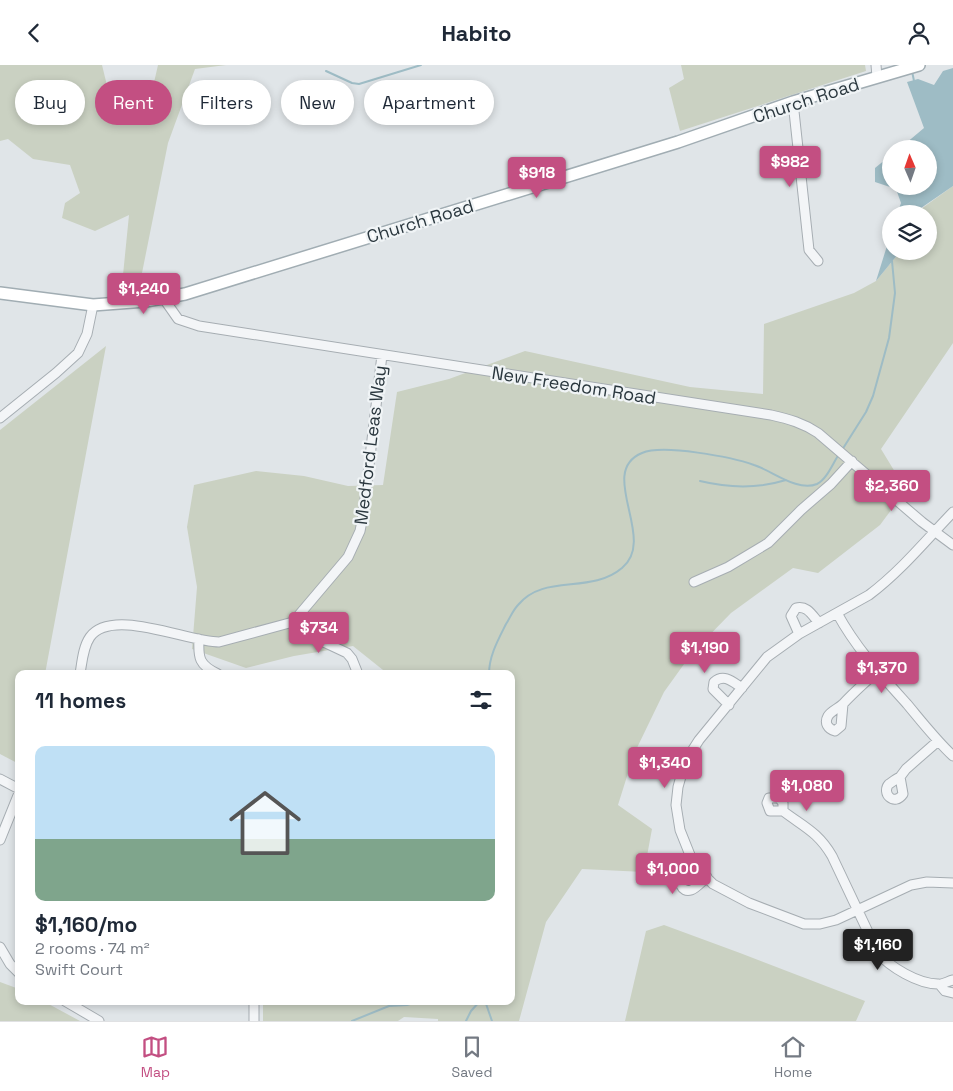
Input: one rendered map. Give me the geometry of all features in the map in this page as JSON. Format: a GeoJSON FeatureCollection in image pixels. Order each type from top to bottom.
{"type":"FeatureCollection","features":[{"type":"Feature","properties":{"kind":"main road","name":"Church Road"},"geometry":{"type":"LineString","coordinates":[[0,293],[93,305],[126,304],[164,299],[678,142],[877,71],[902,70],[919,65]]}},
{"type":"Feature","properties":{"kind":"street"},"geometry":{"type":"LineString","coordinates":[[793,102],[809,250],[818,261]]}},
{"type":"Feature","properties":{"kind":"street","name":"New Freedom Road"},"geometry":{"type":"LineString","coordinates":[[164,299],[178,319],[191,325],[777,417],[807,425],[934,532],[953,545]]}},
{"type":"Feature","properties":{"kind":"street"},"geometry":{"type":"LineString","coordinates":[[0,418],[78,353],[88,334],[93,305]]}},
{"type":"Feature","properties":{"kind":"street","name":"Medford Leas Way"},"geometry":{"type":"LineString","coordinates":[[293,623],[348,557],[360,531],[382,355]]}},
{"type":"Feature","properties":{"kind":"street"},"geometry":{"type":"LineString","coordinates":[[694,582],[728,567],[768,543],[800,510],[831,484],[849,459]]}},
{"type":"Feature","properties":{"kind":"street"},"geometry":{"type":"LineString","coordinates":[[953,511],[889,581],[869,595],[799,634],[767,657],[694,747],[685,761],[676,795],[678,821],[685,845],[695,864],[706,877],[713,884],[749,903],[804,924],[828,922],[848,915],[856,909],[911,885],[927,882],[953,883]]}},
{"type":"Feature","properties":{"kind":"street"},"geometry":{"type":"LineString","coordinates":[[799,634],[791,616],[796,608],[802,607],[808,610],[818,623]]}},
{"type":"Feature","properties":{"kind":"street"},"geometry":{"type":"LineString","coordinates":[[838,613],[848,634],[877,671],[953,756]]}},
{"type":"Feature","properties":{"kind":"street"},"geometry":{"type":"LineString","coordinates":[[81,670],[87,643],[94,633],[105,627],[119,625],[219,641],[293,623],[313,637],[347,653],[356,670]]}},
{"type":"Feature","properties":{"kind":"street"},"geometry":{"type":"LineString","coordinates":[[199,639],[198,653],[201,662],[210,670]]}},
{"type":"Feature","properties":{"kind":"street"},"geometry":{"type":"LineString","coordinates":[[843,704],[877,671]]}},
{"type":"Feature","properties":{"kind":"street"},"geometry":{"type":"LineString","coordinates":[[729,705],[713,689],[714,682],[720,678],[728,679],[742,688]]}},
{"type":"Feature","properties":{"kind":"street"},"geometry":{"type":"LineString","coordinates":[[900,777],[906,769],[938,741]]}},
{"type":"Feature","properties":{"kind":"street"},"geometry":{"type":"LineString","coordinates":[[0,779],[15,787]]}},
{"type":"Feature","properties":{"kind":"street"},"geometry":{"type":"LineString","coordinates":[[0,840],[15,803]]}},
{"type":"Feature","properties":{"kind":"street"},"geometry":{"type":"LineString","coordinates":[[783,811],[816,834],[825,844],[836,863],[878,953],[884,960],[913,977],[940,985],[945,991],[953,993]]}},
{"type":"Feature","properties":{"kind":"street"},"geometry":{"type":"LineString","coordinates":[[695,864],[681,876],[680,882],[684,889],[687,891],[694,889],[706,877]]}},
{"type":"Feature","properties":{"kind":"street"},"geometry":{"type":"LineString","coordinates":[[0,947],[15,968]]}},
{"type":"Feature","properties":{"kind":"street"},"geometry":{"type":"LineString","coordinates":[[940,985],[953,980]]}},
{"type":"Feature","properties":{"kind":"street"},"geometry":{"type":"LineString","coordinates":[[72,1005],[99,1021]]}},
{"type":"Feature","properties":{"kind":"street"},"geometry":{"type":"LineString","coordinates":[[254,1005],[254,1021]]}},
{"type":"Feature","properties":{"kind":"green space"},"geometry":{"type":"Polygon","coordinates":[[[0,65],[102,65],[106,80],[95,80],[95,125],[172,125],[172,80],[155,80],[158,65],[226,65],[195,69],[191,80],[182,80],[182,105],[168,143],[140,283],[134,295],[122,285],[129,215],[95,231],[62,218],[65,203],[80,193],[70,165],[33,159],[8,139],[0,141],[0,65]]]}},
{"type":"Feature","properties":{"kind":"green space"},"geometry":{"type":"Polygon","coordinates":[[[681,65],[865,65],[866,71],[680,131],[669,88],[684,79],[681,65]]]}},
{"type":"Feature","properties":{"kind":"green space"},"geometry":{"type":"Polygon","coordinates":[[[953,186],[953,343],[881,449],[906,490],[880,525],[818,573],[793,568],[731,613],[692,653],[664,692],[634,754],[618,805],[652,829],[644,872],[582,869],[546,922],[519,1021],[438,1021],[438,1019],[404,1017],[398,1021],[263,1021],[263,1005],[515,1005],[515,670],[383,670],[353,646],[294,656],[246,668],[192,649],[197,587],[187,527],[194,485],[256,471],[304,476],[348,486],[383,485],[397,392],[449,379],[525,351],[690,387],[763,394],[764,324],[854,293],[876,281],[893,260],[937,260],[937,205],[927,205],[953,186]]]}},
{"type":"Feature","properties":{"kind":"green space"},"geometry":{"type":"Polygon","coordinates":[[[106,346],[46,670],[15,670],[15,762],[0,754],[0,430],[106,346]]]}},
{"type":"Feature","properties":{"kind":"green space"},"geometry":{"type":"Polygon","coordinates":[[[664,925],[865,1001],[856,1021],[625,1021],[646,931],[664,925]]]}},
{"type":"Feature","properties":{"kind":"green space"},"geometry":{"type":"Polygon","coordinates":[[[0,982],[15,988],[15,1005],[50,1005],[80,1021],[0,1021],[0,982]]]}},
{"type":"Feature","properties":{"kind":"water"},"geometry":{"type":"Polygon","coordinates":[[[953,68],[953,186],[925,205],[900,205],[898,195],[938,195],[938,140],[910,140],[924,128],[907,82],[918,79],[934,85],[943,71],[953,68]]]}},
{"type":"Feature","properties":{"kind":"water"},"geometry":{"type":"Polygon","coordinates":[[[882,162],[882,184],[875,182],[875,168],[882,162]]]}},
{"type":"Feature","properties":{"kind":"water"},"geometry":{"type":"Polygon","coordinates":[[[883,260],[893,260],[876,281],[883,260]]]}},
{"type":"Feature","properties":{"kind":"waterway"},"geometry":{"type":"LineString","coordinates":[[326,71],[352,83],[359,84],[421,65]]}},
{"type":"Feature","properties":{"kind":"waterway"},"geometry":{"type":"LineString","coordinates":[[912,71],[914,81]]}},
{"type":"Feature","properties":{"kind":"waterway"},"geometry":{"type":"LineString","coordinates":[[842,450],[866,412],[873,396],[889,338],[895,293],[892,261]]}},
{"type":"Feature","properties":{"kind":"waterway"},"geometry":{"type":"LineString","coordinates":[[489,670],[492,654],[503,630],[516,607],[529,595],[554,586],[596,581],[622,568],[631,556],[634,540],[625,490],[625,475],[629,462],[642,453],[665,450],[730,458],[754,465],[793,483],[809,486],[821,482],[830,471],[839,454]]}},
{"type":"Feature","properties":{"kind":"waterway"},"geometry":{"type":"LineString","coordinates":[[700,481],[743,487],[786,480]]}},
{"type":"Feature","properties":{"kind":"waterway"},"geometry":{"type":"LineString","coordinates":[[352,1021],[389,1006],[407,1005]]}},
{"type":"Feature","properties":{"kind":"waterway"},"geometry":{"type":"LineString","coordinates":[[466,1021],[476,1005]]}},
{"type":"Feature","properties":{"kind":"waterway"},"geometry":{"type":"LineString","coordinates":[[486,1005],[492,1021]]}}]}
